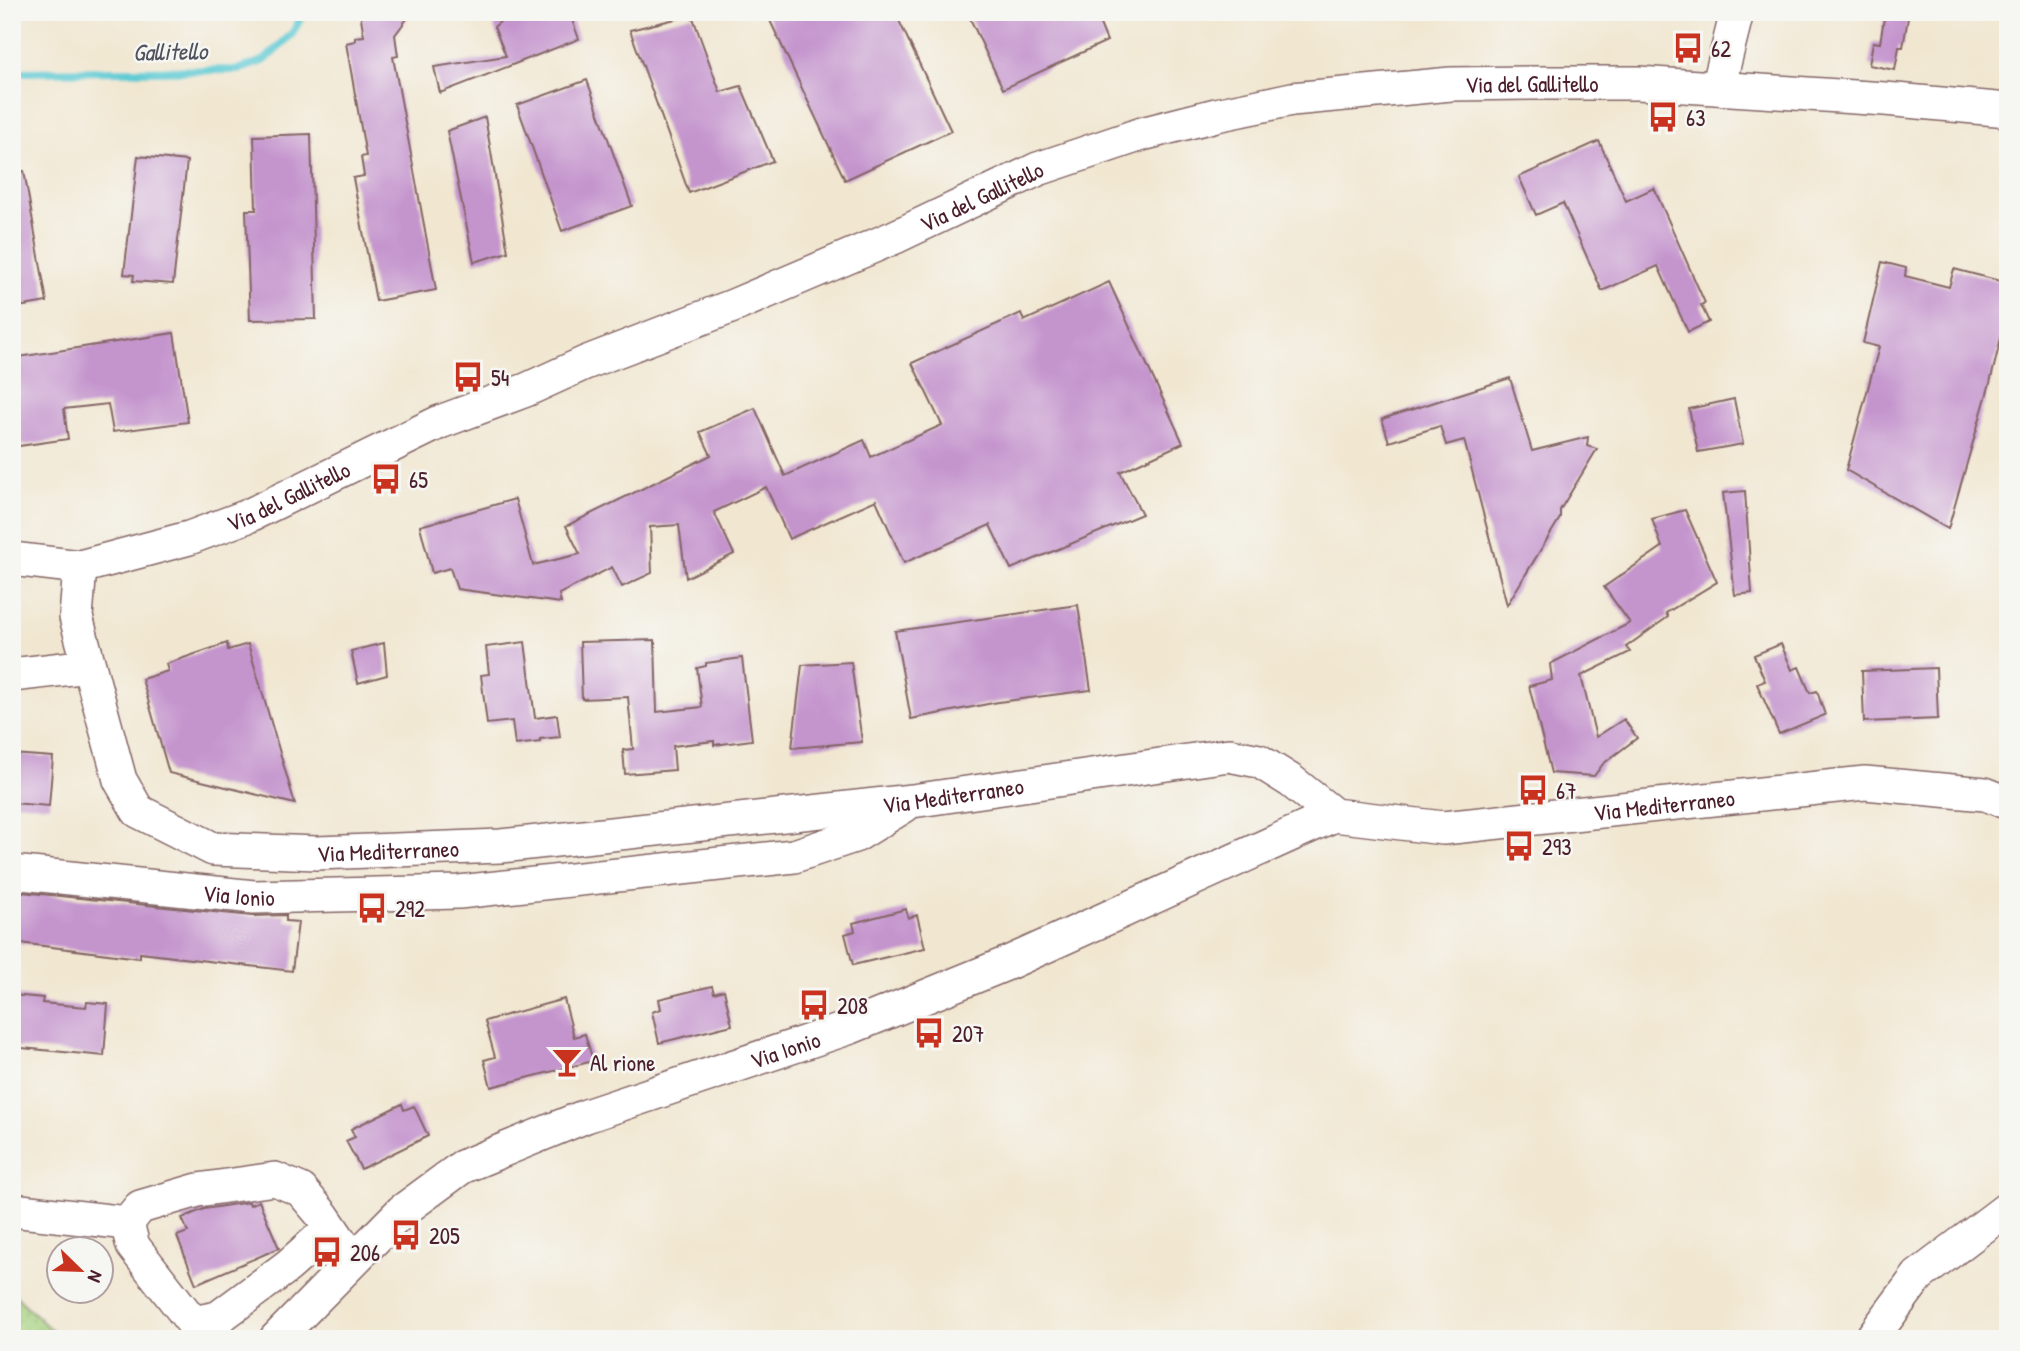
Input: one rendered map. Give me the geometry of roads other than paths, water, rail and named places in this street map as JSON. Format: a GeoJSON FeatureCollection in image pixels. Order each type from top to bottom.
{"type":"FeatureCollection","features":[{"type":"Feature","properties":{"kind":"street"},"geometry":{"type":"LineString","coordinates":[[1718,88],[1737,12]]}},
{"type":"Feature","properties":{"kind":"street","name":"Via del Gallitello"},"geometry":{"type":"LineString","coordinates":[[12,559],[80,567],[188,538],[248,516],[440,422],[733,306],[895,237],[1038,169],[1142,134],[1292,99],[1451,84],[1638,83],[2008,110]]}},
{"type":"Feature","properties":{"kind":"street","name":"Via Mediterraneo"},"geometry":{"type":"LineString","coordinates":[[80,567],[76,617],[120,780],[138,811],[213,849],[317,853],[501,846],[912,801],[1229,755],[1259,761],[1291,781],[1334,815],[1443,828],[1866,783],[1985,794],[2008,803]]}},
{"type":"Feature","properties":{"kind":"street"},"geometry":{"type":"LineString","coordinates":[[12,675],[89,666]]}},
{"type":"Feature","properties":{"kind":"street","name":"Via Ionio"},"geometry":{"type":"LineString","coordinates":[[12,872],[254,897],[459,892],[794,856],[857,835],[912,801]]}},
{"type":"Feature","properties":{"kind":"street","name":"Via Ionio"},"geometry":{"type":"LineString","coordinates":[[276,1339],[402,1211],[462,1167],[586,1116],[851,1027],[1008,963],[1334,815]]}},
{"type":"Feature","properties":{"kind":"street"},"geometry":{"type":"LineString","coordinates":[[127,1223],[141,1207],[198,1190],[275,1179],[301,1190],[353,1260]]}},
{"type":"Feature","properties":{"kind":"street"},"geometry":{"type":"LineString","coordinates":[[1871,1339],[1917,1276],[2008,1208]]}},
{"type":"Feature","properties":{"kind":"street"},"geometry":{"type":"LineString","coordinates":[[12,1210],[127,1223]]}},
{"type":"Feature","properties":{"kind":"street"},"geometry":{"type":"LineString","coordinates":[[127,1223],[133,1246],[193,1323],[218,1318],[288,1266],[331,1228]]}},
{"type":"Feature","properties":{"kind":"waterway","name":"Gallitello"},"geometry":{"type":"LineString","coordinates":[[12,72],[238,70],[265,60],[292,34],[304,12]]}},
{"type":"Feature","properties":{"kind":"place","name":"62"},"geometry":{"type":"Point","coordinates":[1688,48]}},
{"type":"Feature","properties":{"kind":"place","name":"63"},"geometry":{"type":"Point","coordinates":[1663,117]}},
{"type":"Feature","properties":{"kind":"place","name":"54"},"geometry":{"type":"Point","coordinates":[468,377]}},
{"type":"Feature","properties":{"kind":"place","name":"65"},"geometry":{"type":"Point","coordinates":[386,479]}},
{"type":"Feature","properties":{"kind":"place","name":"67"},"geometry":{"type":"Point","coordinates":[1533,790]}},
{"type":"Feature","properties":{"kind":"place","name":"293"},"geometry":{"type":"Point","coordinates":[1519,846]}},
{"type":"Feature","properties":{"kind":"place","name":"292"},"geometry":{"type":"Point","coordinates":[372,908]}},
{"type":"Feature","properties":{"kind":"place","name":"208"},"geometry":{"type":"Point","coordinates":[814,1005]}},
{"type":"Feature","properties":{"kind":"place","name":"207"},"geometry":{"type":"Point","coordinates":[929,1033]}},
{"type":"Feature","properties":{"kind":"place","name":"Al rione"},"geometry":{"type":"Point","coordinates":[567,1062]}},
{"type":"Feature","properties":{"kind":"place","name":"205"},"geometry":{"type":"Point","coordinates":[406,1235]}},
{"type":"Feature","properties":{"kind":"place","name":"206"},"geometry":{"type":"Point","coordinates":[327,1252]}}]}
